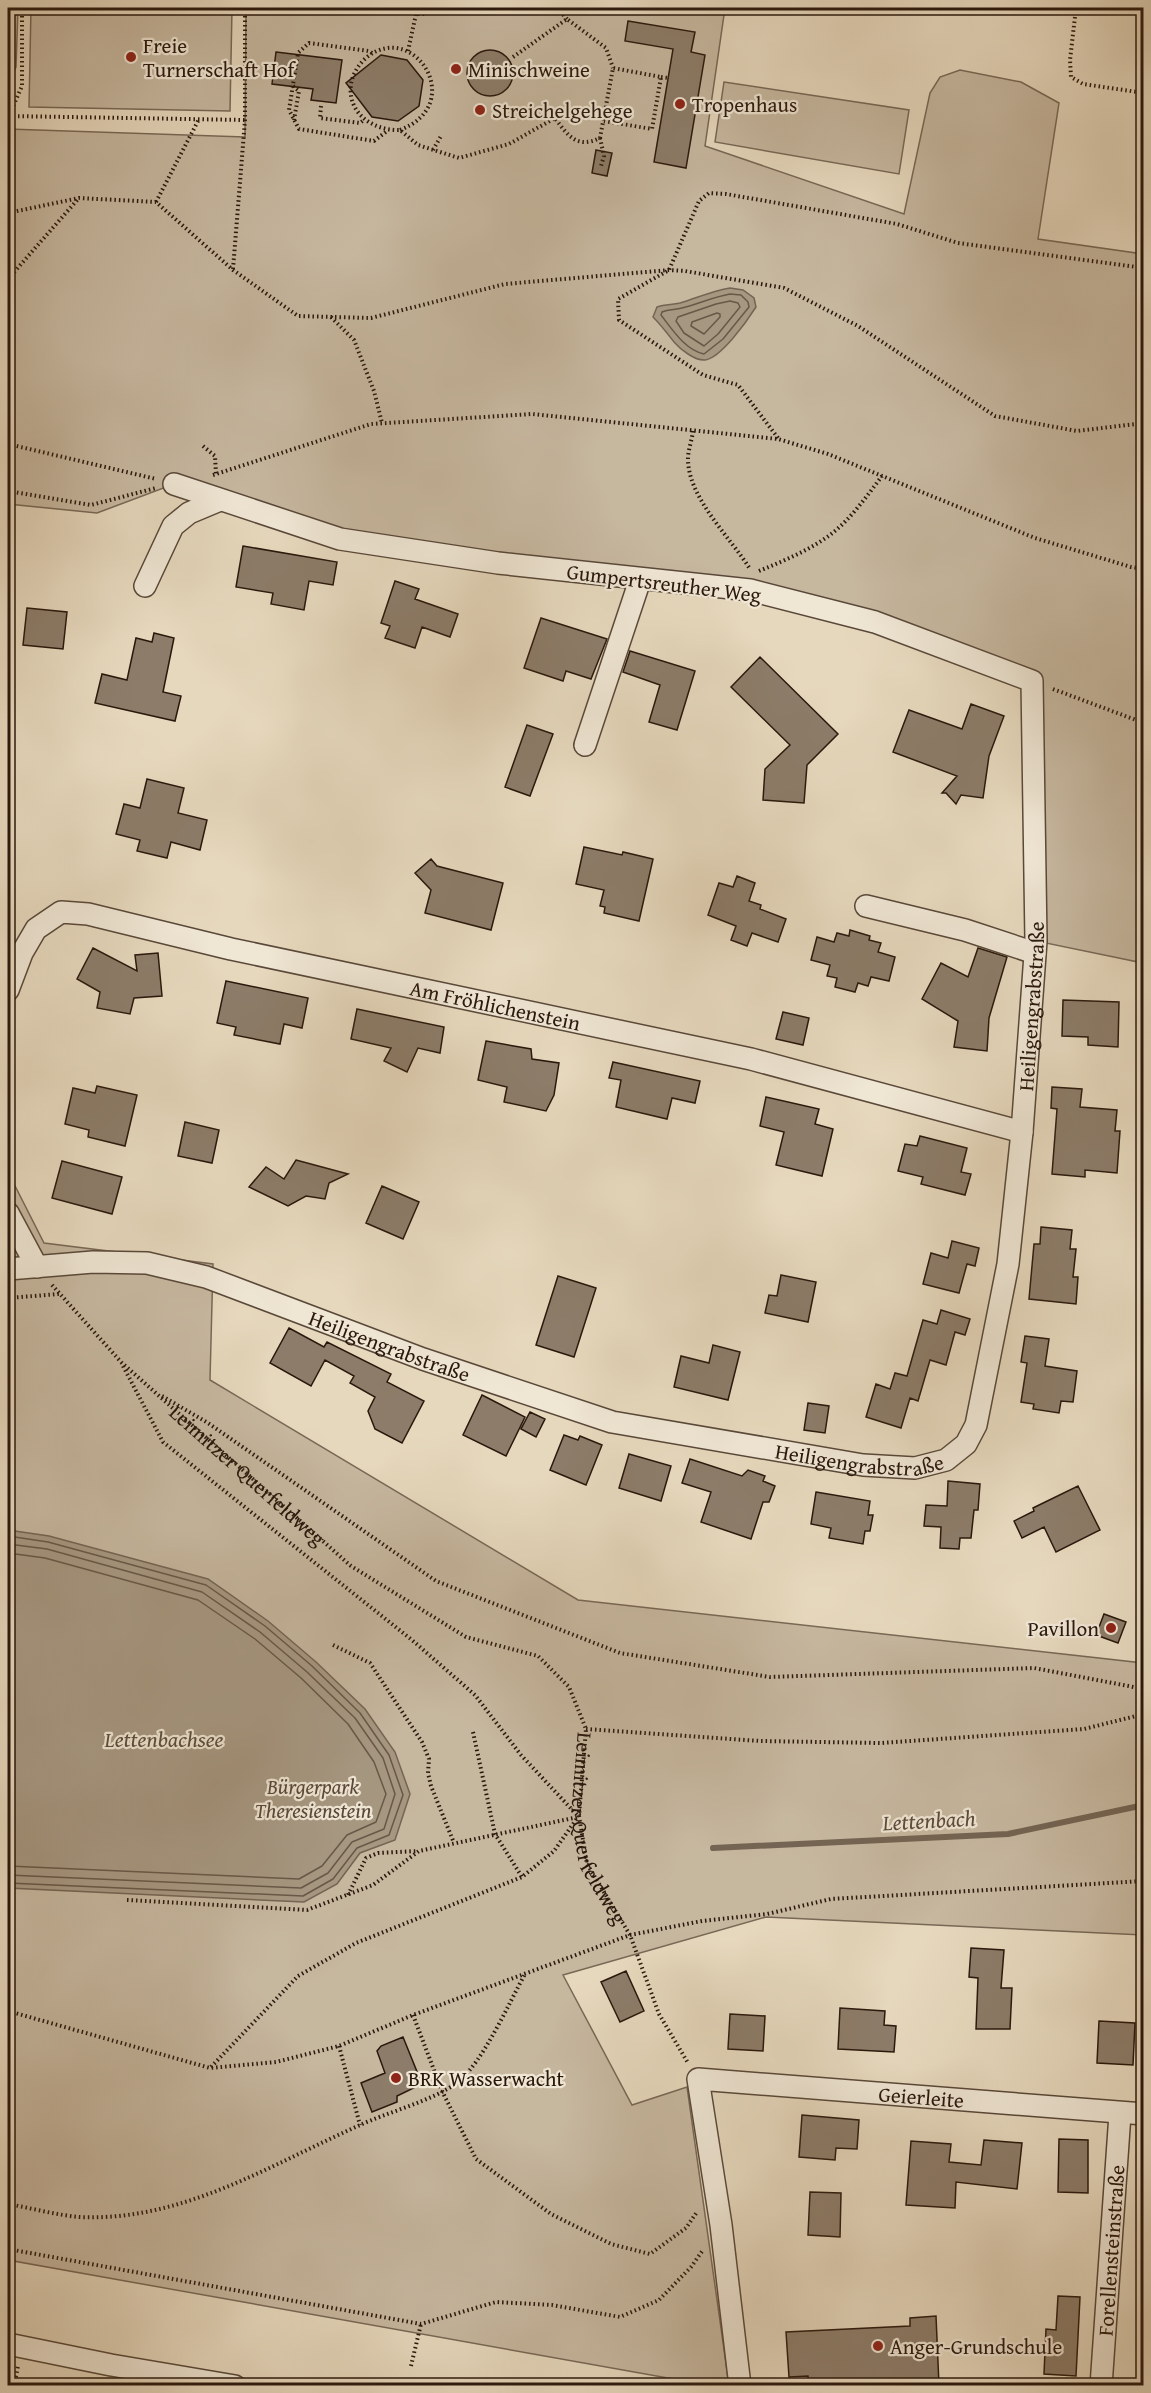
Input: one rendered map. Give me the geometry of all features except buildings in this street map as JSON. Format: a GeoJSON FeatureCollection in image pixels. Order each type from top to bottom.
{"type":"FeatureCollection","features":[{"type":"Feature","properties":{"kind":"street","name":"Gumpertsreuther Weg"},"geometry":{"type":"LineString","coordinates":[[174,484],[340,539],[498,563],[750,590],[875,622],[1032,681]]}},
{"type":"Feature","properties":{"kind":"street"},"geometry":{"type":"LineString","coordinates":[[145,586],[173,526],[189,513],[220,500]]}},
{"type":"Feature","properties":{"kind":"street"},"geometry":{"type":"LineString","coordinates":[[585,745],[640,580]]}},
{"type":"Feature","properties":{"kind":"street","name":"Heiligengrabstraße"},"geometry":{"type":"LineString","coordinates":[[8,1269],[93,1262],[147,1263],[206,1277],[423,1359],[612,1422],[864,1465],[915,1468],[946,1460],[966,1444],[976,1425],[1008,1264],[1022,1132],[1035,953],[1032,681]]}},
{"type":"Feature","properties":{"kind":"street"},"geometry":{"type":"LineString","coordinates":[[866,906],[965,930],[1035,953]]}},
{"type":"Feature","properties":{"kind":"street","name":"Am Fröhlichenstein"},"geometry":{"type":"LineString","coordinates":[[8,990],[22,953],[36,928],[61,912],[88,914],[242,951],[751,1059],[1022,1132]]}},
{"type":"Feature","properties":{"kind":"street"},"geometry":{"type":"LineString","coordinates":[[8,1213],[37,1267]]}},
{"type":"Feature","properties":{"kind":"street"},"geometry":{"type":"LineString","coordinates":[[698,2079],[716,2186],[740,2385]]}},
{"type":"Feature","properties":{"kind":"street","name":"Geierleite"},"geometry":{"type":"LineString","coordinates":[[698,2079],[1120,2114],[1143,2114]]}},
{"type":"Feature","properties":{"kind":"street","name":"Forellensteinstraße"},"geometry":{"type":"LineString","coordinates":[[1101,2385],[1120,2114]]}},
{"type":"Feature","properties":{"kind":"street"},"geometry":{"type":"LineString","coordinates":[[8,2344],[111,2365],[235,2385]]}},
{"type":"Feature","properties":{"kind":"path"},"geometry":{"type":"LineString","coordinates":[[22,8],[22,86],[8,117],[245,120]]}},
{"type":"Feature","properties":{"kind":"path"},"geometry":{"type":"LineString","coordinates":[[233,270],[245,120],[245,8]]}},
{"type":"Feature","properties":{"kind":"path"},"geometry":{"type":"LineString","coordinates":[[406,8],[416,14],[428,13],[435,8]]}},
{"type":"Feature","properties":{"kind":"path"},"geometry":{"type":"LineString","coordinates":[[557,8],[567,19],[606,48],[613,68],[600,138],[604,156],[602,166]]}},
{"type":"Feature","properties":{"kind":"path"},"geometry":{"type":"LineString","coordinates":[[1076,8],[1070,60],[1071,76],[1083,84],[1143,93]]}},
{"type":"Feature","properties":{"kind":"path"},"geometry":{"type":"LineString","coordinates":[[408,52],[416,14]]}},
{"type":"Feature","properties":{"kind":"path"},"geometry":{"type":"LineString","coordinates":[[513,57],[567,19]]}},
{"type":"Feature","properties":{"kind":"path"},"geometry":{"type":"LineString","coordinates":[[8,32],[10,47],[8,54]]}},
{"type":"Feature","properties":{"kind":"path"},"geometry":{"type":"LineString","coordinates":[[372,53],[309,43],[298,53],[289,110],[299,129],[374,141],[387,130]]}},
{"type":"Feature","properties":{"kind":"path"},"geometry":{"type":"LineString","coordinates":[[390,49],[408,52],[419,58],[427,68],[432,80],[433,93],[422,117],[412,125],[400,130],[375,127],[364,120],[354,103],[351,84],[354,72],[372,53],[390,49]]}},
{"type":"Feature","properties":{"kind":"path"},"geometry":{"type":"LineString","coordinates":[[613,68],[668,78]]}},
{"type":"Feature","properties":{"kind":"path"},"geometry":{"type":"LineString","coordinates":[[652,129],[661,77]]}},
{"type":"Feature","properties":{"kind":"path"},"geometry":{"type":"LineString","coordinates":[[321,106],[320,118],[360,123],[364,120]]}},
{"type":"Feature","properties":{"kind":"path"},"geometry":{"type":"LineString","coordinates":[[400,130],[418,145],[459,158],[509,144],[555,118],[569,138],[589,143],[600,138]]}},
{"type":"Feature","properties":{"kind":"path"},"geometry":{"type":"LineString","coordinates":[[156,202],[199,119]]}},
{"type":"Feature","properties":{"kind":"path"},"geometry":{"type":"LineString","coordinates":[[604,120],[660,130]]}},
{"type":"Feature","properties":{"kind":"path"},"geometry":{"type":"LineString","coordinates":[[433,150],[441,136]]}},
{"type":"Feature","properties":{"kind":"path"},"geometry":{"type":"LineString","coordinates":[[778,439],[738,385],[703,375],[620,320],[618,299],[669,270],[699,201],[709,193],[897,224],[958,243],[1143,268]]}},
{"type":"Feature","properties":{"kind":"path"},"geometry":{"type":"LineString","coordinates":[[8,279],[79,198]]}},
{"type":"Feature","properties":{"kind":"path"},"geometry":{"type":"LineString","coordinates":[[8,213],[79,198],[156,202],[233,270],[298,316],[371,318],[505,284],[669,270],[784,288],[858,326],[995,416],[1077,430],[1143,423]]}},
{"type":"Feature","properties":{"kind":"path"},"geometry":{"type":"LineString","coordinates":[[331,316],[354,340],[374,391],[382,423]]}},
{"type":"Feature","properties":{"kind":"path"},"geometry":{"type":"LineString","coordinates":[[206,477],[371,424],[532,414],[778,439],[828,454],[1035,538],[1143,569]]}},
{"type":"Feature","properties":{"kind":"path"},"geometry":{"type":"LineString","coordinates":[[693,431],[688,458],[691,476],[706,509],[753,573],[794,556],[831,534],[864,500],[882,476]]}},
{"type":"Feature","properties":{"kind":"path"},"geometry":{"type":"LineString","coordinates":[[8,444],[174,484]]}},
{"type":"Feature","properties":{"kind":"path"},"geometry":{"type":"LineString","coordinates":[[203,446],[214,456],[216,474]]}},
{"type":"Feature","properties":{"kind":"path"},"geometry":{"type":"LineString","coordinates":[[8,491],[91,505],[174,484]]}},
{"type":"Feature","properties":{"kind":"path"},"geometry":{"type":"LineString","coordinates":[[1032,681],[1143,723]]}},
{"type":"Feature","properties":{"kind":"path","name":"Leimitzer Querfeldweg"},"geometry":{"type":"LineString","coordinates":[[37,1267],[122,1363],[351,1566],[466,1637],[538,1656],[569,1687],[586,1729],[579,1816],[587,1864],[630,1935],[659,2014],[698,2079]]}},
{"type":"Feature","properties":{"kind":"path"},"geometry":{"type":"LineString","coordinates":[[8,1298],[60,1294]]}},
{"type":"Feature","properties":{"kind":"path"},"geometry":{"type":"LineString","coordinates":[[122,1363],[163,1442],[412,1640],[475,1695],[521,1755],[579,1816]]}},
{"type":"Feature","properties":{"kind":"path"},"geometry":{"type":"LineString","coordinates":[[154,1392],[226,1436],[436,1581],[620,1653],[770,1677],[1034,1668],[1137,1686],[1143,1689]]}},
{"type":"Feature","properties":{"kind":"path"},"geometry":{"type":"LineString","coordinates":[[333,1645],[370,1663],[422,1742],[429,1760],[428,1773],[431,1786],[454,1843]]}},
{"type":"Feature","properties":{"kind":"path"},"geometry":{"type":"LineString","coordinates":[[1137,1686],[1143,1678]]}},
{"type":"Feature","properties":{"kind":"path"},"geometry":{"type":"LineString","coordinates":[[586,1729],[760,1741],[882,1743],[1084,1729],[1143,1714]]}},
{"type":"Feature","properties":{"kind":"path"},"geometry":{"type":"LineString","coordinates":[[473,1732],[495,1834],[522,1877]]}},
{"type":"Feature","properties":{"kind":"path"},"geometry":{"type":"LineString","coordinates":[[348,1896],[366,1858],[378,1852],[419,1851],[579,1816]]}},
{"type":"Feature","properties":{"kind":"path"},"geometry":{"type":"LineString","coordinates":[[210,2068],[298,1976],[356,1943],[522,1877],[554,1851],[579,1816]]}},
{"type":"Feature","properties":{"kind":"path"},"geometry":{"type":"LineString","coordinates":[[127,1900],[307,1910],[373,1885],[419,1851]]}},
{"type":"Feature","properties":{"kind":"path"},"geometry":{"type":"LineString","coordinates":[[8,2011],[210,2068],[276,2062],[339,2046],[413,2015],[630,1935],[702,1921],[767,1914],[831,1899],[1143,1881]]}},
{"type":"Feature","properties":{"kind":"path"},"geometry":{"type":"LineString","coordinates":[[8,2204],[79,2217],[149,2213],[204,2197],[360,2125],[442,2091],[459,2081],[484,2049],[526,1973]]}},
{"type":"Feature","properties":{"kind":"path"},"geometry":{"type":"LineString","coordinates":[[413,2015],[442,2091],[476,2159],[551,2214],[611,2244],[650,2254],[686,2228],[716,2186]]}},
{"type":"Feature","properties":{"kind":"path"},"geometry":{"type":"LineString","coordinates":[[339,2046],[360,2125]]}},
{"type":"Feature","properties":{"kind":"path"},"geometry":{"type":"LineString","coordinates":[[8,2249],[421,2324],[496,2302],[552,2305],[620,2317],[659,2300],[691,2267],[721,2225]]}},
{"type":"Feature","properties":{"kind":"path"},"geometry":{"type":"LineString","coordinates":[[411,2366],[421,2324]]}},
{"type":"Feature","properties":{"kind":"green space"},"geometry":{"type":"Polygon","coordinates":[[[8,8],[18,8],[16,67],[8,84],[8,8]]]}},
{"type":"Feature","properties":{"kind":"green space","name":"Freie Turnerschaft Hof"},"geometry":{"type":"Polygon","coordinates":[[[31,8],[232,8],[230,111],[29,107],[31,8]]]}},
{"type":"Feature","properties":{"kind":"green space"},"geometry":{"type":"Polygon","coordinates":[[[246,8],[725,8],[705,146],[904,214],[930,93],[940,77],[960,70],[1021,82],[1059,103],[1038,239],[1143,254],[1143,963],[1036,941],[1032,681],[750,590],[340,539],[174,484],[97,513],[8,504],[8,129],[245,137],[246,8]]]}},
{"type":"Feature","properties":{"kind":"green space"},"geometry":{"type":"Polygon","coordinates":[[[724,82],[909,110],[899,174],[715,142],[724,82]]]}},
{"type":"Feature","properties":{"kind":"green space","name":"Bürgerpark Theresienstein"},"geometry":{"type":"Polygon","coordinates":[[[8,1172],[44,1243],[213,1264],[210,1380],[578,1600],[1143,1663],[1143,1935],[766,1917],[563,1975],[632,2105],[687,2087],[729,2385],[707,2385],[8,2260],[8,1172]]]}},
{"type":"Feature","properties":{"kind":"water"},"geometry":{"type":"Polygon","coordinates":[[[730,288],[743,290],[754,298],[756,307],[733,338],[711,358],[701,360],[688,354],[677,345],[653,317],[657,307],[680,303],[730,288]]]}},
{"type":"Feature","properties":{"kind":"water","name":"Lettenbachsee"},"geometry":{"type":"Polygon","coordinates":[[[8,1530],[49,1536],[208,1579],[268,1621],[316,1662],[365,1709],[395,1752],[410,1794],[395,1840],[360,1853],[337,1884],[304,1902],[8,1888],[8,1530]]]}},
{"type":"Feature","properties":{"kind":"waterway","name":"Lettenbach"},"geometry":{"type":"LineString","coordinates":[[713,1848],[1008,1834],[1144,1805]]}},
{"type":"Feature","properties":{"kind":"place","name":"Freie Turnerschaft Hof"},"geometry":{"type":"Point","coordinates":[131,57]}},
{"type":"Feature","properties":{"kind":"place","name":"Minischweine"},"geometry":{"type":"Point","coordinates":[456,69]}},
{"type":"Feature","properties":{"kind":"place","name":"Tropenhaus"},"geometry":{"type":"Point","coordinates":[680,104]}},
{"type":"Feature","properties":{"kind":"place","name":"Streichelgehege"},"geometry":{"type":"Point","coordinates":[480,110]}},
{"type":"Feature","properties":{"kind":"place","name":"Pavillon"},"geometry":{"type":"Point","coordinates":[1111,1628]}},
{"type":"Feature","properties":{"kind":"place","name":"BRK Wasserwacht"},"geometry":{"type":"Point","coordinates":[396,2078]}},
{"type":"Feature","properties":{"kind":"place","name":"Anger-Grundschule"},"geometry":{"type":"Point","coordinates":[878,2346]}}]}
